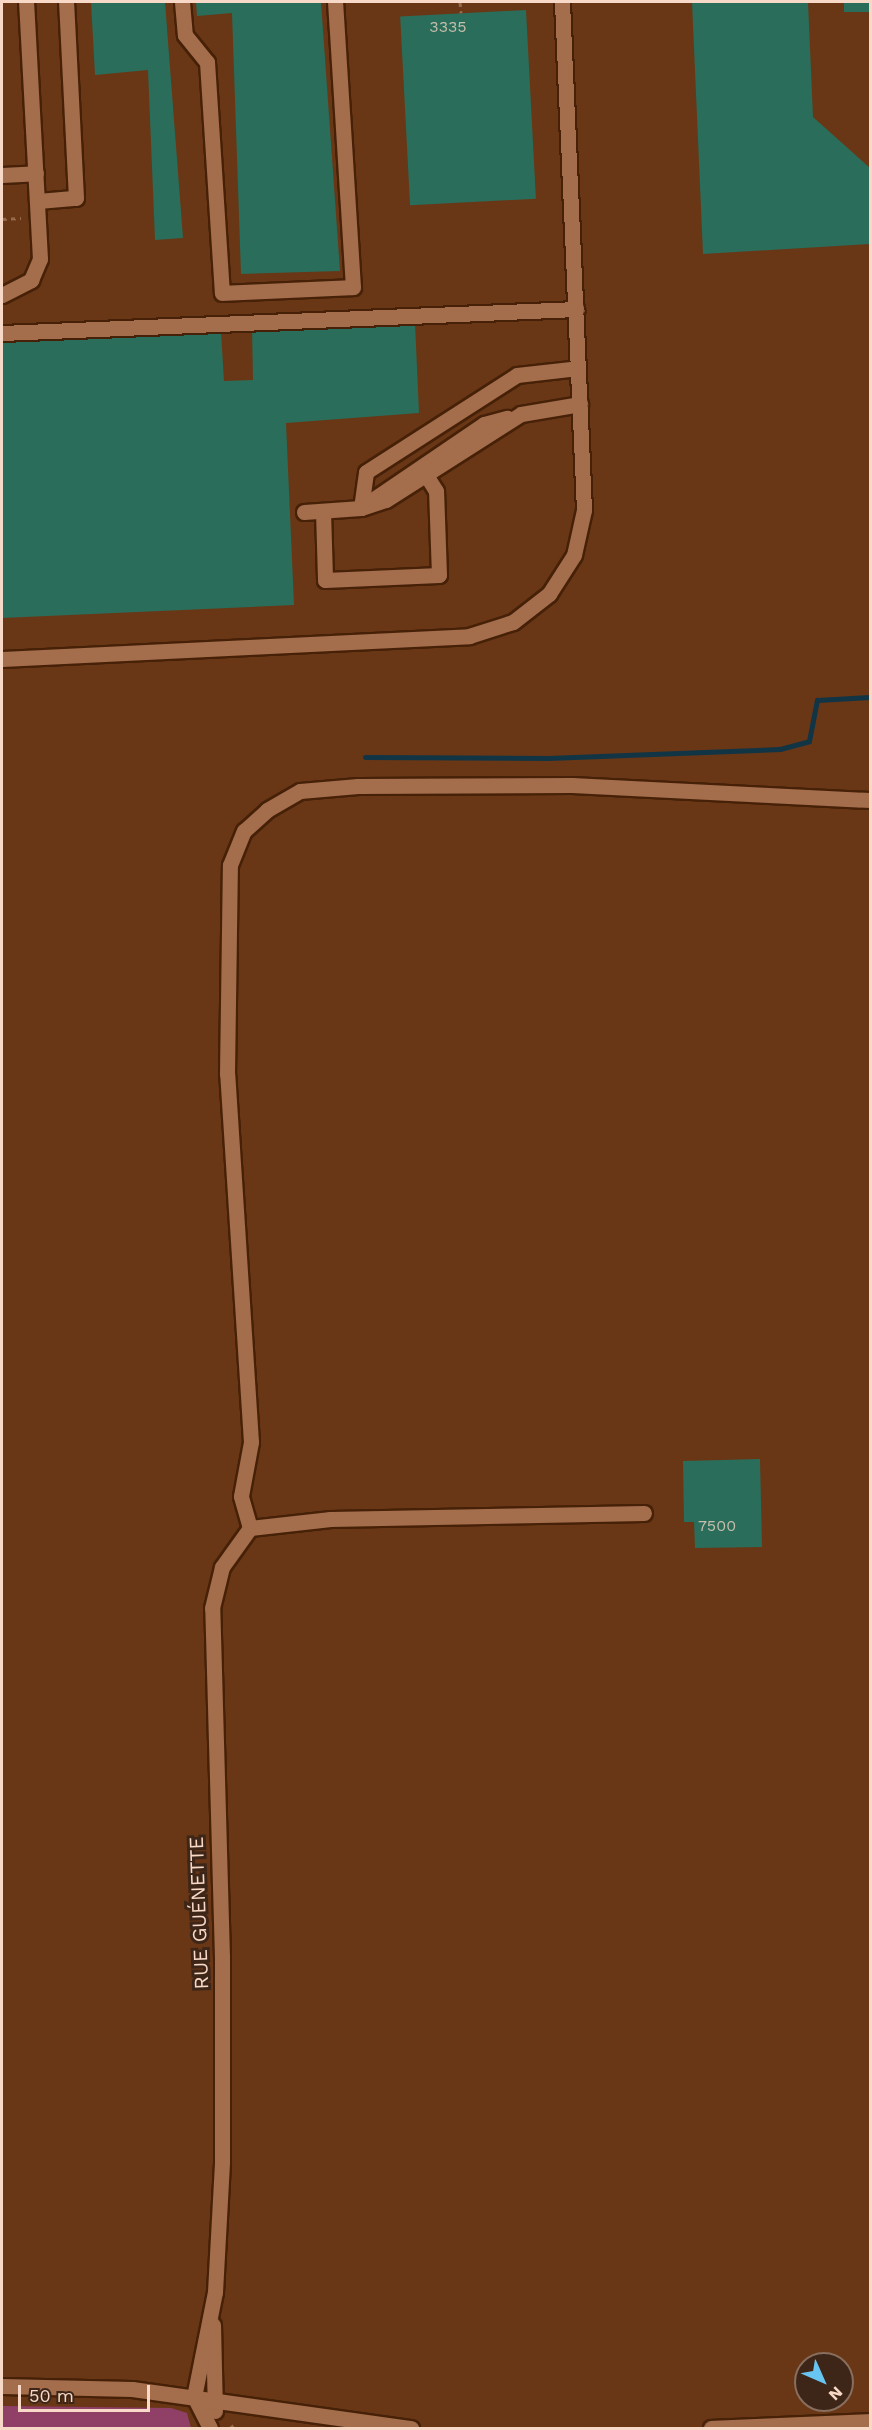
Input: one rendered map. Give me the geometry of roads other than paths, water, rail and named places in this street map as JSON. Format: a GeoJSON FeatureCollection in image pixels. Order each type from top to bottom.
{"type":"FeatureCollection","features":[{"type":"Feature","properties":{"kind":"street"},"geometry":{"type":"LineString","coordinates":[[2,295],[22,287],[38,269],[38,201],[30,29],[26,2]]}},
{"type":"Feature","properties":{"kind":"street"},"geometry":{"type":"LineString","coordinates":[[30,29],[32,2]]}},
{"type":"Feature","properties":{"kind":"street"},"geometry":{"type":"LineString","coordinates":[[38,201],[76,198],[66,2]]}},
{"type":"Feature","properties":{"kind":"street"},"geometry":{"type":"LineString","coordinates":[[182,2],[185,35],[207,62],[222,293],[353,286],[335,2]]}},
{"type":"Feature","properties":{"kind":"street"},"geometry":{"type":"LineString","coordinates":[[2,659],[457,638],[502,627],[549,594],[578,544],[584,510],[562,2]]}},
{"type":"Feature","properties":{"kind":"street"},"geometry":{"type":"LineString","coordinates":[[2,175],[36,173]]}},
{"type":"Feature","properties":{"kind":"street"},"geometry":{"type":"LineString","coordinates":[[2,333],[576,309]]}},
{"type":"Feature","properties":{"kind":"street"},"geometry":{"type":"LineString","coordinates":[[361,508],[366,472],[374,466],[517,375],[578,368]]}},
{"type":"Feature","properties":{"kind":"street"},"geometry":{"type":"LineString","coordinates":[[361,508],[484,424],[521,414],[580,404]]}},
{"type":"Feature","properties":{"kind":"street"},"geometry":{"type":"LineString","coordinates":[[304,512],[361,508],[386,500],[521,414]]}},
{"type":"Feature","properties":{"kind":"street"},"geometry":{"type":"LineString","coordinates":[[323,511],[326,580],[439,575],[436,491],[426,475]]}},
{"type":"Feature","properties":{"kind":"street"},"geometry":{"type":"LineString","coordinates":[[644,1513],[330,1519],[250,1528],[241,1496],[251,1442],[227,1074],[230,865],[244,831],[267,810],[300,791],[358,786],[572,785],[870,800]]}},
{"type":"Feature","properties":{"kind":"street","name":"RUE GUÉNETTE"},"geometry":{"type":"LineString","coordinates":[[210,2428],[217,2402],[213,2307],[222,2172],[222,1957],[212,1608],[222,1567],[250,1528]]}},
{"type":"Feature","properties":{"kind":"street","name":"RUE GUÉNETTE"},"geometry":{"type":"LineString","coordinates":[[210,2428],[194,2397],[213,2307]]}},
{"type":"Feature","properties":{"kind":"street"},"geometry":{"type":"LineString","coordinates":[[2,2386],[116,2388],[411,2428]]}},
{"type":"Feature","properties":{"kind":"street"},"geometry":{"type":"LineString","coordinates":[[711,2428],[870,2421]]}},
{"type":"Feature","properties":{"kind":"waterway"},"geometry":{"type":"LineString","coordinates":[[365,757],[548,758],[780,749],[809,741],[817,700],[870,697]]}}]}
